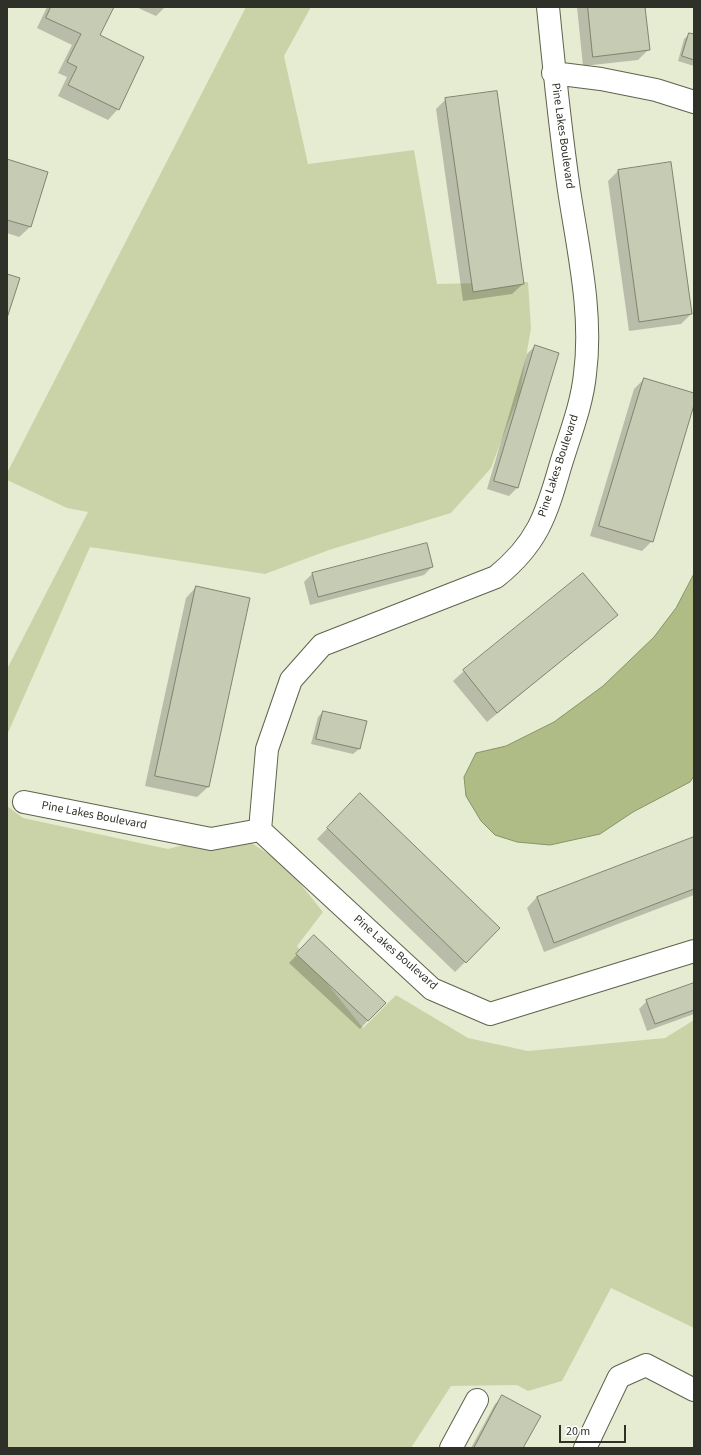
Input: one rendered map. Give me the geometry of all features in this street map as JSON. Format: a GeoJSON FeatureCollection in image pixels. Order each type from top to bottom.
{"type":"FeatureCollection","features":[{"type":"Feature","properties":{"kind":"lane","name":"Pine Lakes Boulevard"},"geometry":{"type":"LineString","coordinates":[[260,830],[267,749],[291,680],[306,662],[322,645],[496,577],[513,564],[525,551],[539,529],[549,503],[578,408],[585,375],[588,343],[585,302],[553,72],[548,7]]}},
{"type":"Feature","properties":{"kind":"lane","name":"Pine Lakes Boulevard"},"geometry":{"type":"LineString","coordinates":[[553,72],[602,79],[656,90],[694,102]]}},
{"type":"Feature","properties":{"kind":"lane","name":"Pine Lakes Boulevard"},"geometry":{"type":"LineString","coordinates":[[24,802],[211,839],[260,830]]}},
{"type":"Feature","properties":{"kind":"lane","name":"Pine Lakes Boulevard"},"geometry":{"type":"LineString","coordinates":[[260,830],[432,989],[490,1014],[694,951]]}},
{"type":"Feature","properties":{"kind":"lane"},"geometry":{"type":"LineString","coordinates":[[585,1448],[619,1377],[646,1366],[694,1390]]}},
{"type":"Feature","properties":{"kind":"lane"},"geometry":{"type":"LineString","coordinates":[[451,1448],[477,1400]]}},
{"type":"Feature","properties":{"kind":"shaded area"},"geometry":{"type":"Polygon","coordinates":[[[246,7],[311,7],[284,56],[308,164],[414,150],[437,284],[528,282],[531,328],[520,392],[491,468],[451,513],[329,550],[265,574],[90,547],[7,735],[7,669],[88,512],[67,508],[7,480],[7,473],[246,7]]]}},
{"type":"Feature","properties":{"kind":"shaded area"},"geometry":{"type":"Polygon","coordinates":[[[694,574],[694,776],[690,782],[633,812],[600,834],[550,845],[517,842],[495,835],[481,821],[466,796],[464,777],[476,753],[506,746],[554,722],[603,686],[654,637],[676,608],[694,574]]]}},
{"type":"Feature","properties":{"kind":"shaded area"},"geometry":{"type":"Polygon","coordinates":[[[7,806],[23,818],[168,849],[223,835],[247,840],[285,865],[323,912],[297,946],[363,1028],[396,995],[468,1038],[528,1051],[665,1038],[694,1020],[694,1328],[611,1288],[562,1381],[528,1391],[517,1385],[451,1386],[411,1448],[7,1448],[7,806]]]}},
{"type":"Feature","properties":{"kind":"building"},"geometry":{"type":"Polygon","coordinates":[[[51,7],[114,7],[100,35],[144,57],[119,110],[68,85],[77,67],[67,62],[81,34],[46,18],[51,7]]]}},
{"type":"Feature","properties":{"kind":"building"},"geometry":{"type":"Polygon","coordinates":[[[588,7],[645,7],[650,50],[593,57],[588,7]]]}},
{"type":"Feature","properties":{"kind":"building"},"geometry":{"type":"Polygon","coordinates":[[[689,33],[694,34],[694,60],[682,56],[689,33]]]}},
{"type":"Feature","properties":{"kind":"building"},"geometry":{"type":"Polygon","coordinates":[[[497,91],[524,284],[473,292],[445,98],[497,91]]]}},
{"type":"Feature","properties":{"kind":"building"},"geometry":{"type":"Polygon","coordinates":[[[7,159],[48,172],[31,227],[7,220],[7,159]]]}},
{"type":"Feature","properties":{"kind":"building"},"geometry":{"type":"Polygon","coordinates":[[[671,162],[692,314],[639,322],[618,170],[671,162]]]}},
{"type":"Feature","properties":{"kind":"building"},"geometry":{"type":"Polygon","coordinates":[[[7,274],[20,278],[7,318],[7,274]]]}},
{"type":"Feature","properties":{"kind":"building"},"geometry":{"type":"Polygon","coordinates":[[[535,345],[559,353],[518,488],[494,481],[535,345]]]}},
{"type":"Feature","properties":{"kind":"building"},"geometry":{"type":"Polygon","coordinates":[[[644,378],[694,393],[694,405],[653,542],[599,526],[644,378]]]}},
{"type":"Feature","properties":{"kind":"building"},"geometry":{"type":"Polygon","coordinates":[[[427,543],[433,567],[318,597],[312,573],[427,543]]]}},
{"type":"Feature","properties":{"kind":"building"},"geometry":{"type":"Polygon","coordinates":[[[583,573],[618,615],[497,713],[463,670],[583,573]]]}},
{"type":"Feature","properties":{"kind":"building"},"geometry":{"type":"Polygon","coordinates":[[[196,586],[250,598],[209,787],[155,776],[196,586]]]}},
{"type":"Feature","properties":{"kind":"building"},"geometry":{"type":"Polygon","coordinates":[[[323,711],[367,721],[360,749],[316,739],[323,711]]]}},
{"type":"Feature","properties":{"kind":"building"},"geometry":{"type":"Polygon","coordinates":[[[360,793],[500,928],[466,963],[327,828],[360,793]]]}},
{"type":"Feature","properties":{"kind":"building"},"geometry":{"type":"Polygon","coordinates":[[[694,837],[694,889],[554,943],[537,897],[694,837]]]}},
{"type":"Feature","properties":{"kind":"building"},"geometry":{"type":"Polygon","coordinates":[[[314,935],[386,1003],[368,1021],[296,954],[314,935]]]}},
{"type":"Feature","properties":{"kind":"building"},"geometry":{"type":"Polygon","coordinates":[[[694,983],[694,1010],[655,1024],[646,1000],[694,983]]]}},
{"type":"Feature","properties":{"kind":"building"},"geometry":{"type":"Polygon","coordinates":[[[502,1395],[541,1416],[523,1448],[474,1448],[502,1395]]]}}]}
